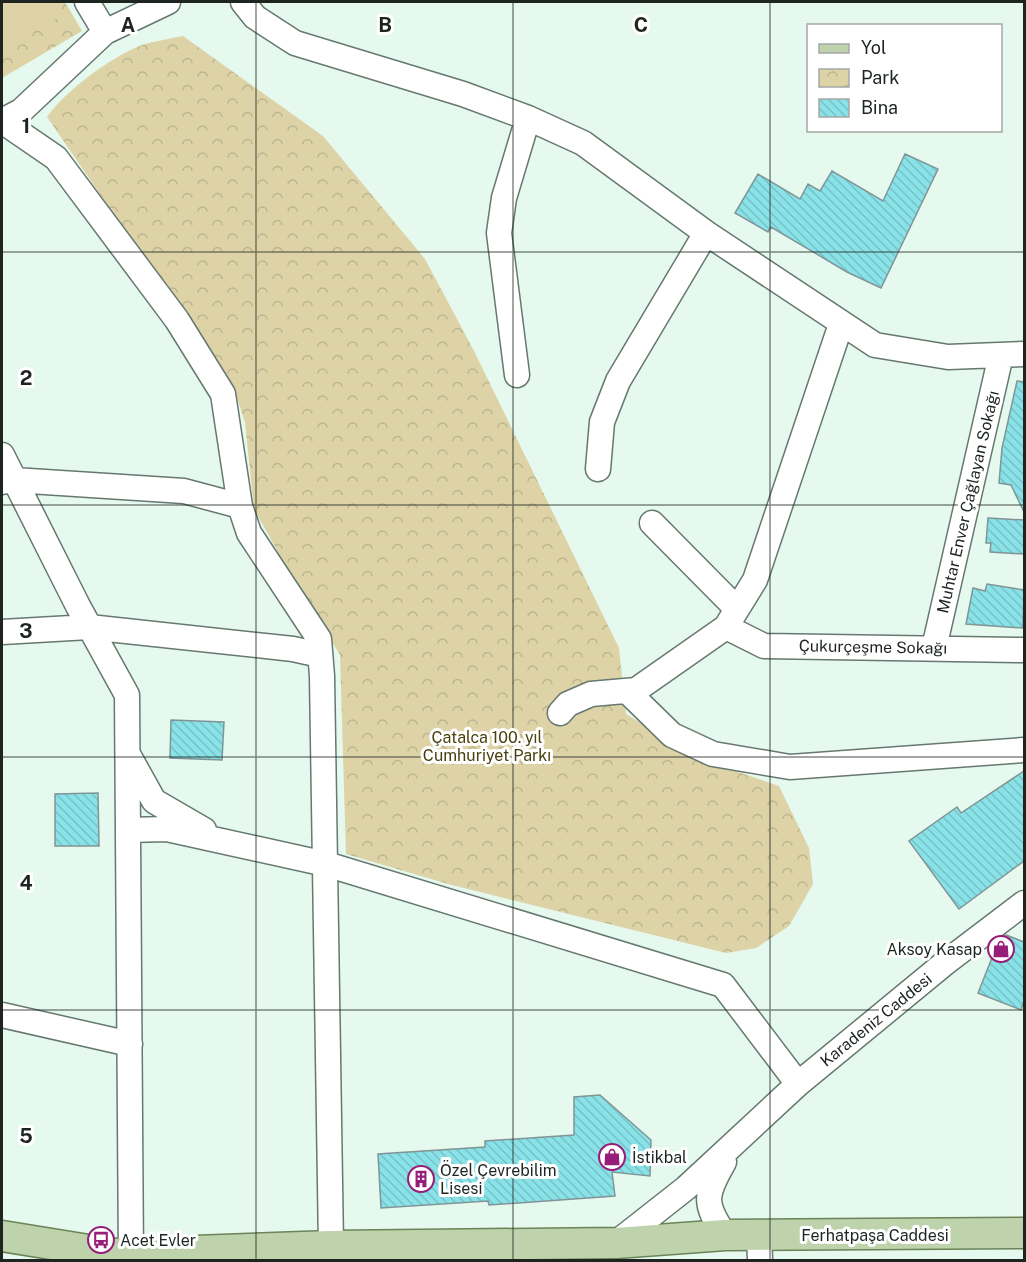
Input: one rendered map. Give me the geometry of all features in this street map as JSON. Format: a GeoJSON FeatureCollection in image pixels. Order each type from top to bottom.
{"type":"FeatureCollection","features":[{"type":"Feature","properties":{"kind":"main road","name":"Ferhatpaşa Caddesi"},"geometry":{"type":"LineString","coordinates":[[2,1236],[131,1257],[331,1246],[616,1243],[725,1235],[760,1248],[1024,1233]]}},
{"type":"Feature","properties":{"kind":"street"},"geometry":{"type":"LineString","coordinates":[[87,2],[105,32]]}},
{"type":"Feature","properties":{"kind":"street"},"geometry":{"type":"LineString","coordinates":[[168,2],[105,32],[21,111],[2,121],[57,158],[177,320],[224,394],[240,506],[249,533],[319,639],[326,864],[331,1246]]}},
{"type":"Feature","properties":{"kind":"street"},"geometry":{"type":"LineString","coordinates":[[243,2],[255,17],[295,43],[463,94],[528,118],[583,143],[706,233],[875,345],[948,357],[1013,354]]}},
{"type":"Feature","properties":{"kind":"street"},"geometry":{"type":"LineString","coordinates":[[517,375],[499,233],[504,198],[528,118]]}},
{"type":"Feature","properties":{"kind":"street"},"geometry":{"type":"LineString","coordinates":[[598,469],[602,422],[618,381],[706,233]]}},
{"type":"Feature","properties":{"kind":"street"},"geometry":{"type":"LineString","coordinates":[[560,713],[581,697],[628,692],[647,684],[732,618],[755,580],[842,324]]}},
{"type":"Feature","properties":{"kind":"street","name":"Muhtar Enver Çağlayan Sokağı"},"geometry":{"type":"LineString","coordinates":[[934,648],[1013,354]]}},
{"type":"Feature","properties":{"kind":"street"},"geometry":{"type":"LineString","coordinates":[[2,455],[8,481],[127,695],[131,1257]]}},
{"type":"Feature","properties":{"kind":"street"},"geometry":{"type":"LineString","coordinates":[[8,481],[184,491],[240,506]]}},
{"type":"Feature","properties":{"kind":"street","name":"Çukurçeşme Sokağı"},"geometry":{"type":"LineString","coordinates":[[652,523],[732,618],[764,646],[1024,650]]}},
{"type":"Feature","properties":{"kind":"street"},"geometry":{"type":"LineString","coordinates":[[2,632],[89,627],[293,649],[320,655]]}},
{"type":"Feature","properties":{"kind":"street"},"geometry":{"type":"LineString","coordinates":[[628,692],[672,735],[713,754],[790,767],[1024,750]]}},
{"type":"Feature","properties":{"kind":"street"},"geometry":{"type":"LineString","coordinates":[[127,754],[154,801],[227,843]]}},
{"type":"Feature","properties":{"kind":"street"},"geometry":{"type":"LineString","coordinates":[[128,830],[167,829],[326,864],[723,985],[798,1084]]}},
{"type":"Feature","properties":{"kind":"street","name":"Karadeniz Caddesi"},"geometry":{"type":"LineString","coordinates":[[616,1243],[686,1188],[798,1084],[945,963],[1024,903]]}},
{"type":"Feature","properties":{"kind":"street"},"geometry":{"type":"LineString","coordinates":[[2,1015],[130,1044]]}},
{"type":"Feature","properties":{"kind":"street","name":"Karadeniz Caddesi"},"geometry":{"type":"LineString","coordinates":[[725,1235],[709,1213],[708,1189],[734,1144]]}},
{"type":"Feature","properties":{"kind":"green space"},"geometry":{"type":"Polygon","coordinates":[[[2,2],[65,2],[82,31],[2,78],[2,2]]]}},
{"type":"Feature","properties":{"kind":"green space"},"geometry":{"type":"Polygon","coordinates":[[[2,2],[55,2],[63,14],[8,48],[2,37],[2,2]]]}},
{"type":"Feature","properties":{"kind":"green space","name":"Çatalca 100. yıl Cumhuriyet Parkı"},"geometry":{"type":"Polygon","coordinates":[[[183,36],[323,136],[425,259],[473,349],[619,648],[626,714],[700,759],[779,786],[809,848],[813,884],[789,926],[756,948],[726,953],[448,884],[346,854],[340,655],[254,509],[245,423],[235,391],[47,117],[77,86],[130,50],[157,41],[183,36]]]}},
{"type":"Feature","properties":{"kind":"building"},"geometry":{"type":"Polygon","coordinates":[[[905,154],[938,169],[881,288],[847,272],[771,227],[768,232],[735,213],[758,174],[800,199],[808,184],[820,191],[832,171],[883,201],[905,154]]]}},
{"type":"Feature","properties":{"kind":"building"},"geometry":{"type":"Polygon","coordinates":[[[1017,381],[1024,382],[1024,512],[1011,485],[999,483],[1002,448],[1017,381]]]}},
{"type":"Feature","properties":{"kind":"building"},"geometry":{"type":"Polygon","coordinates":[[[988,518],[1024,520],[1024,554],[990,552],[991,543],[986,543],[988,518]]]}},
{"type":"Feature","properties":{"kind":"building"},"geometry":{"type":"Polygon","coordinates":[[[987,584],[1024,590],[1023,628],[966,624],[973,588],[985,591],[987,584]]]}},
{"type":"Feature","properties":{"kind":"building"},"geometry":{"type":"Polygon","coordinates":[[[171,720],[224,722],[222,760],[170,758],[171,720]]]}},
{"type":"Feature","properties":{"kind":"building"},"geometry":{"type":"Polygon","coordinates":[[[1024,771],[1024,861],[959,909],[909,841],[957,807],[961,813],[1024,771]]]}},
{"type":"Feature","properties":{"kind":"building"},"geometry":{"type":"Polygon","coordinates":[[[98,793],[99,846],[55,846],[55,794],[98,793]]]}},
{"type":"Feature","properties":{"kind":"building"},"geometry":{"type":"Polygon","coordinates":[[[1006,935],[1024,942],[1024,1000],[1021,1010],[978,993],[999,940],[1006,935]]]}},
{"type":"Feature","properties":{"kind":"building"},"geometry":{"type":"Polygon","coordinates":[[[600,1095],[651,1140],[650,1176],[612,1172],[615,1196],[489,1205],[488,1201],[381,1208],[378,1154],[485,1147],[485,1141],[574,1135],[574,1097],[600,1095]]]}},
{"type":"Feature","properties":{"kind":"place","name":"Aksoy Kasap"},"geometry":{"type":"Point","coordinates":[1001,949]}},
{"type":"Feature","properties":{"kind":"place","name":"İstikbal"},"geometry":{"type":"Point","coordinates":[612,1157]}},
{"type":"Feature","properties":{"kind":"place","name":"Özel Çevrebilim Lisesi"},"geometry":{"type":"Point","coordinates":[421,1179]}},
{"type":"Feature","properties":{"kind":"place","name":"Acet Evler"},"geometry":{"type":"Point","coordinates":[101,1240]}}]}
